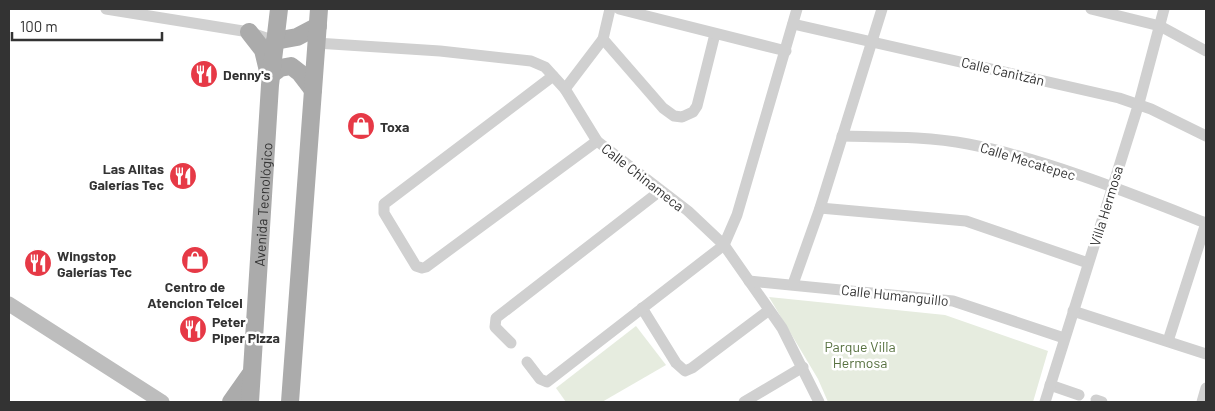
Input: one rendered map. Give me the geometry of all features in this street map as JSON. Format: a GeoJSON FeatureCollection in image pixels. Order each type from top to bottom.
{"type":"FeatureCollection","features":[{"type":"Feature","properties":{"kind":"main road","name":"Avenida Tecnológico"},"geometry":{"type":"LineString","coordinates":[[250,402],[271,80],[279,9]]}},
{"type":"Feature","properties":{"kind":"main road"},"geometry":{"type":"LineString","coordinates":[[275,41],[297,37],[318,26]]}},
{"type":"Feature","properties":{"kind":"main road"},"geometry":{"type":"LineString","coordinates":[[290,402],[318,26]]}},
{"type":"Feature","properties":{"kind":"main road"},"geometry":{"type":"LineString","coordinates":[[249,32],[263,50],[271,80]]}},
{"type":"Feature","properties":{"kind":"main road"},"geometry":{"type":"LineString","coordinates":[[271,80],[280,68],[291,66],[300,73],[313,90]]}},
{"type":"Feature","properties":{"kind":"main road"},"geometry":{"type":"LineString","coordinates":[[9,304],[162,402]]}},
{"type":"Feature","properties":{"kind":"main road"},"geometry":{"type":"LineString","coordinates":[[231,402],[251,375]]}},
{"type":"Feature","properties":{"kind":"street"},"geometry":{"type":"LineString","coordinates":[[106,9],[249,32],[275,41]]}},
{"type":"Feature","properties":{"kind":"street"},"geometry":{"type":"LineString","coordinates":[[565,89],[603,39],[610,9]]}},
{"type":"Feature","properties":{"kind":"street"},"geometry":{"type":"LineString","coordinates":[[619,9],[786,51]]}},
{"type":"Feature","properties":{"kind":"street"},"geometry":{"type":"LineString","coordinates":[[527,362],[540,379],[547,382],[724,245],[738,215],[797,9]]}},
{"type":"Feature","properties":{"kind":"street"},"geometry":{"type":"LineString","coordinates":[[793,284],[820,208],[882,9]]}},
{"type":"Feature","properties":{"kind":"street"},"geometry":{"type":"LineString","coordinates":[[1091,9],[1160,26],[1206,51]]}},
{"type":"Feature","properties":{"kind":"street","name":"Villa Hermosa"},"geometry":{"type":"LineString","coordinates":[[1045,402],[1138,103],[1164,9]]}},
{"type":"Feature","properties":{"kind":"street","name":"Calle Canitzán"},"geometry":{"type":"LineString","coordinates":[[793,24],[871,40],[1138,103],[1206,136]]}},
{"type":"Feature","properties":{"kind":"street","name":"Calle Chinameca"},"geometry":{"type":"LineString","coordinates":[[318,26],[416,48],[531,62],[545,67],[565,89],[596,141],[688,212],[724,245],[769,310],[803,367],[818,402]]}},
{"type":"Feature","properties":{"kind":"street"},"geometry":{"type":"LineString","coordinates":[[603,39],[664,108],[674,116],[682,117],[693,112],[697,106],[715,34]]}},
{"type":"Feature","properties":{"kind":"street"},"geometry":{"type":"LineString","coordinates":[[553,76],[384,204],[384,213],[416,266],[422,268],[596,141]]}},
{"type":"Feature","properties":{"kind":"street","name":"Calle Mecatepec"},"geometry":{"type":"LineString","coordinates":[[842,136],[914,138],[966,143],[1023,158],[1112,187],[1206,223]]}},
{"type":"Feature","properties":{"kind":"street"},"geometry":{"type":"LineString","coordinates":[[511,343],[495,327],[496,318],[660,191]]}},
{"type":"Feature","properties":{"kind":"street"},"geometry":{"type":"LineString","coordinates":[[820,208],[966,221],[1088,263]]}},
{"type":"Feature","properties":{"kind":"street"},"geometry":{"type":"LineString","coordinates":[[1168,341],[1206,223]]}},
{"type":"Feature","properties":{"kind":"street","name":"Calle Humanguillo"},"geometry":{"type":"LineString","coordinates":[[749,282],[793,284],[953,301],[1064,338]]}},
{"type":"Feature","properties":{"kind":"street"},"geometry":{"type":"LineString","coordinates":[[642,308],[676,363],[685,371],[692,368],[769,310]]}},
{"type":"Feature","properties":{"kind":"street"},"geometry":{"type":"LineString","coordinates":[[1073,311],[1206,354]]}},
{"type":"Feature","properties":{"kind":"street"},"geometry":{"type":"LineString","coordinates":[[744,402],[803,367]]}},
{"type":"Feature","properties":{"kind":"street"},"geometry":{"type":"LineString","coordinates":[[1050,385],[1080,395]]}},
{"type":"Feature","properties":{"kind":"street"},"geometry":{"type":"LineString","coordinates":[[1202,402],[1206,388]]}},
{"type":"Feature","properties":{"kind":"green space","name":"Parque Villa Hermosa"},"geometry":{"type":"Polygon","coordinates":[[[769,297],[945,315],[1048,351],[1033,402],[828,402],[818,379],[769,297]]]}},
{"type":"Feature","properties":{"kind":"green space"},"geometry":{"type":"Polygon","coordinates":[[[636,326],[666,365],[602,402],[566,402],[556,388],[636,326]]]}},
{"type":"Feature","properties":{"kind":"place","name":"Denny's"},"geometry":{"type":"Point","coordinates":[204,74]}},
{"type":"Feature","properties":{"kind":"place","name":"Toxa"},"geometry":{"type":"Point","coordinates":[361,126]}},
{"type":"Feature","properties":{"kind":"place","name":"Las Alitas Galerías Tec"},"geometry":{"type":"Point","coordinates":[183,176]}},
{"type":"Feature","properties":{"kind":"place","name":"Centro de Atencion Telcel"},"geometry":{"type":"Point","coordinates":[195,260]}},
{"type":"Feature","properties":{"kind":"place","name":"Wingstop Galerías Tec"},"geometry":{"type":"Point","coordinates":[38,263]}},
{"type":"Feature","properties":{"kind":"place","name":"Peter Piper Pizza"},"geometry":{"type":"Point","coordinates":[193,329]}}]}
